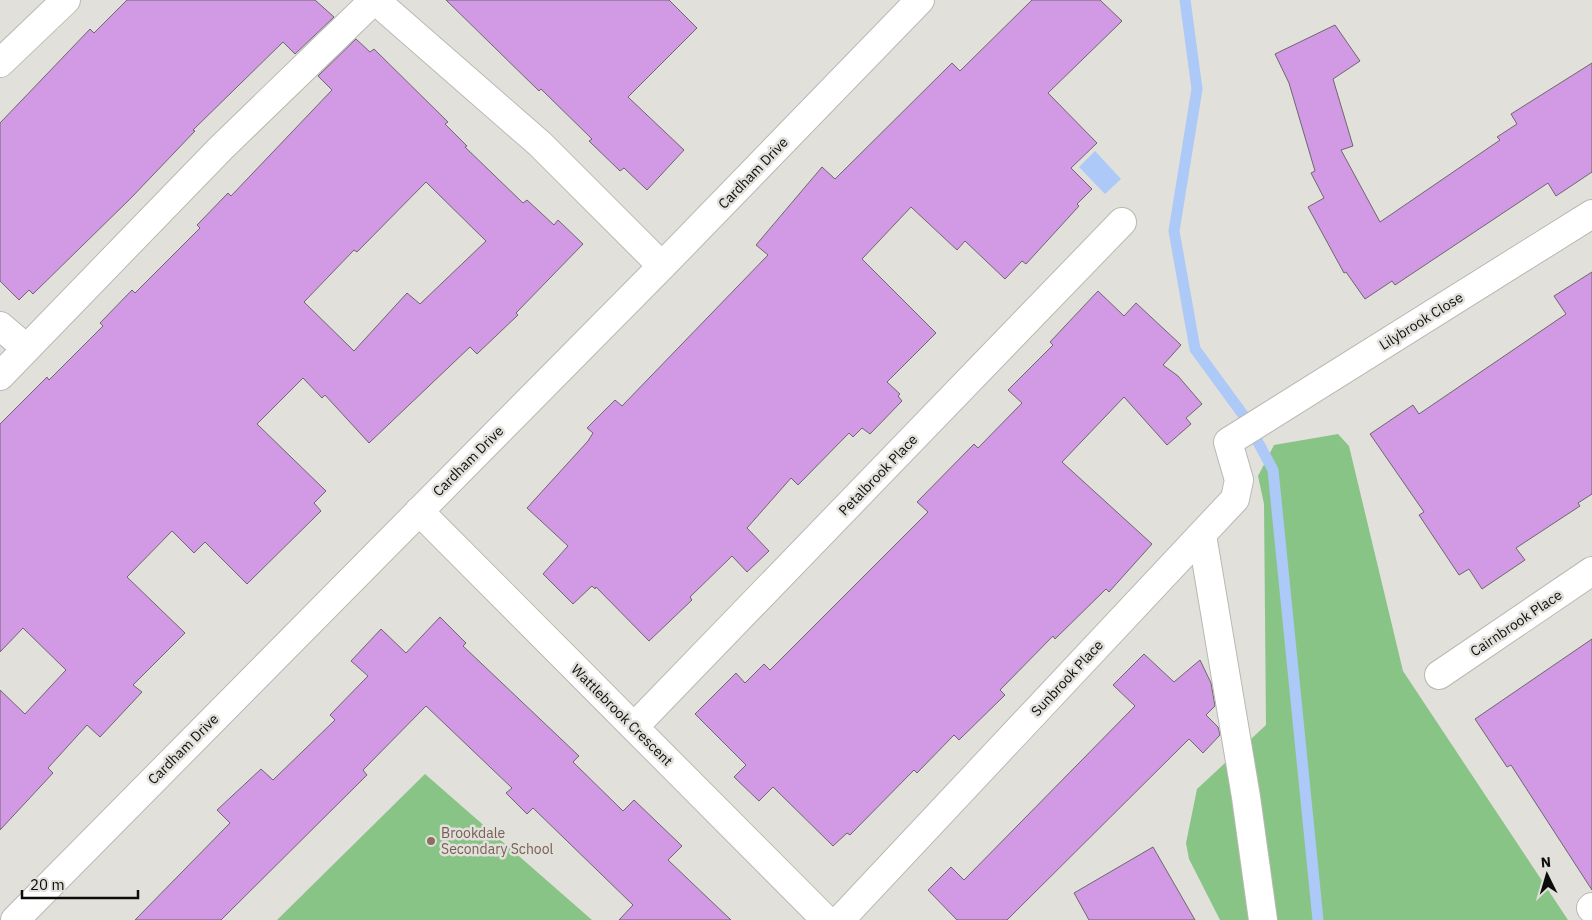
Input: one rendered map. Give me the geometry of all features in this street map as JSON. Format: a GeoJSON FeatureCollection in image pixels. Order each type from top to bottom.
{"type":"FeatureCollection","features":[{"type":"Feature","properties":{"kind":"street"},"geometry":{"type":"LineString","coordinates":[[0,63],[66,0]]}},
{"type":"Feature","properties":{"kind":"street"},"geometry":{"type":"LineString","coordinates":[[0,376],[221,148],[374,0],[540,144],[662,266]]}},
{"type":"Feature","properties":{"kind":"street","name":"Cardham Drive"},"geometry":{"type":"LineString","coordinates":[[15,920],[662,266],[920,0]]}},
{"type":"Feature","properties":{"kind":"street","name":"Lilybrook Close"},"geometry":{"type":"LineString","coordinates":[[1250,428],[1592,214]]}},
{"type":"Feature","properties":{"kind":"street","name":"Petalbrook Place"},"geometry":{"type":"LineString","coordinates":[[634,727],[1122,222]]}},
{"type":"Feature","properties":{"kind":"street"},"geometry":{"type":"LineString","coordinates":[[0,326],[26,348]]}},
{"type":"Feature","properties":{"kind":"street","name":"Sunbrook Place"},"geometry":{"type":"LineString","coordinates":[[840,920],[1235,499],[1239,480],[1228,442],[1250,428]]}},
{"type":"Feature","properties":{"kind":"street","name":"Wattlebrook Crescent"},"geometry":{"type":"LineString","coordinates":[[418,511],[826,920]]}},
{"type":"Feature","properties":{"kind":"street"},"geometry":{"type":"LineString","coordinates":[[1202,534],[1246,797],[1263,920]]}},
{"type":"Feature","properties":{"kind":"street","name":"Cairnbrook Place"},"geometry":{"type":"LineString","coordinates":[[1439,675],[1592,571]]}},
{"type":"Feature","properties":{"kind":"green space"},"geometry":{"type":"Polygon","coordinates":[[[1338,434],[1349,446],[1403,671],[1568,920],[1220,920],[1189,859],[1186,843],[1197,789],[1266,725],[1264,504],[1258,476],[1274,445],[1338,434]]]}},
{"type":"Feature","properties":{"kind":"green space","name":"Brookdale Secondary School"},"geometry":{"type":"Polygon","coordinates":[[[425,774],[592,920],[277,920],[425,774]]]}},
{"type":"Feature","properties":{"kind":"water"},"geometry":{"type":"Polygon","coordinates":[[[1095,151],[1121,179],[1105,194],[1079,167],[1095,151]]]}},
{"type":"Feature","properties":{"kind":"building"},"geometry":{"type":"Polygon","coordinates":[[[127,0],[315,0],[334,17],[295,54],[283,42],[193,130],[195,131],[131,198],[33,294],[29,290],[19,300],[0,281],[0,123],[90,29],[94,33],[127,0]]]}},
{"type":"Feature","properties":{"kind":"building"},"geometry":{"type":"Polygon","coordinates":[[[446,0],[669,0],[697,28],[628,97],[684,150],[647,190],[624,168],[620,171],[589,141],[592,139],[541,89],[539,91],[446,0]]]}},
{"type":"Feature","properties":{"kind":"building"},"geometry":{"type":"Polygon","coordinates":[[[1032,0],[1100,0],[1122,21],[1048,93],[1097,143],[1071,168],[1092,189],[1026,264],[1022,261],[1005,279],[965,241],[957,250],[911,207],[862,259],[936,333],[887,382],[900,394],[898,396],[902,401],[870,434],[862,428],[853,437],[849,433],[798,485],[791,478],[747,528],[769,551],[747,572],[732,556],[690,597],[692,600],[649,641],[596,587],[595,589],[592,586],[573,604],[543,574],[568,546],[527,508],[588,441],[593,433],[587,428],[615,400],[622,406],[768,255],[756,245],[822,167],[835,179],[952,63],[960,71],[1032,0]]]}},
{"type":"Feature","properties":{"kind":"building"},"geometry":{"type":"Polygon","coordinates":[[[1335,25],[1360,61],[1333,79],[1353,146],[1341,150],[1380,222],[1500,140],[1497,137],[1517,124],[1511,114],[1592,63],[1592,172],[1556,196],[1548,183],[1395,285],[1392,281],[1365,299],[1346,272],[1344,273],[1308,207],[1324,198],[1311,173],[1315,171],[1289,83],[1275,54],[1335,25]]]}},
{"type":"Feature","properties":{"kind":"building"},"geometry":{"type":"Polygon","coordinates":[[[356,39],[370,52],[374,49],[448,122],[445,124],[467,146],[465,147],[523,203],[527,200],[554,225],[558,220],[583,244],[516,313],[518,315],[477,354],[470,347],[369,443],[325,395],[322,398],[303,378],[257,424],[326,491],[314,503],[321,511],[247,584],[205,542],[194,553],[172,531],[127,577],[185,633],[133,685],[142,692],[100,737],[87,725],[48,768],[53,773],[0,830],[0,690],[25,714],[66,670],[23,628],[0,652],[0,424],[47,377],[49,380],[103,326],[100,323],[132,290],[135,293],[200,228],[197,225],[228,193],[231,196],[332,90],[318,76],[356,39]],[[426,182],[357,252],[354,250],[304,302],[354,351],[407,293],[420,304],[486,241],[426,182]]]}},
{"type":"Feature","properties":{"kind":"building"},"geometry":{"type":"Polygon","coordinates":[[[1592,272],[1592,494],[1578,503],[1580,506],[1516,548],[1525,560],[1482,589],[1469,569],[1459,575],[1419,515],[1424,512],[1370,434],[1413,405],[1419,414],[1566,314],[1554,296],[1592,272]]]}},
{"type":"Feature","properties":{"kind":"building"},"geometry":{"type":"Polygon","coordinates":[[[1098,291],[1124,316],[1136,303],[1181,345],[1163,365],[1178,376],[1202,404],[1186,418],[1191,424],[1167,445],[1124,397],[1062,462],[1152,544],[1109,592],[1106,589],[1055,639],[1053,636],[1000,690],[1005,695],[959,740],[954,735],[917,773],[914,770],[850,835],[847,833],[833,846],[773,787],[759,801],[734,777],[746,765],[695,714],[736,673],[745,683],[764,664],[770,670],[928,512],[917,502],[974,444],[978,448],[1022,403],[1008,390],[1053,345],[1050,342],[1098,291]]]}},
{"type":"Feature","properties":{"kind":"building"},"geometry":{"type":"Polygon","coordinates":[[[440,617],[466,643],[463,646],[579,756],[573,762],[623,811],[634,800],[682,846],[668,860],[731,920],[619,920],[633,905],[533,808],[527,814],[506,793],[512,788],[426,706],[363,770],[367,775],[221,920],[135,920],[230,823],[217,810],[261,769],[273,780],[335,720],[330,715],[368,676],[351,661],[381,629],[406,653],[440,617]]]}},
{"type":"Feature","properties":{"kind":"building"},"geometry":{"type":"Polygon","coordinates":[[[1592,639],[1592,890],[1511,765],[1507,767],[1475,719],[1592,639]]]}},
{"type":"Feature","properties":{"kind":"building"},"geometry":{"type":"Polygon","coordinates":[[[1144,654],[1174,682],[1200,660],[1211,683],[1215,706],[1206,715],[1218,727],[1220,735],[1203,753],[1189,739],[1007,920],[957,920],[928,890],[951,867],[964,880],[1135,706],[1113,685],[1144,654]]]}},
{"type":"Feature","properties":{"kind":"building"},"geometry":{"type":"Polygon","coordinates":[[[1153,847],[1195,920],[1089,920],[1074,893],[1153,847]]]}},
{"type":"Feature","properties":{"kind":"waterway"},"geometry":{"type":"LineString","coordinates":[[1185,0],[1197,89],[1174,231],[1195,349],[1244,416],[1273,470],[1318,920]]}},
{"type":"Feature","properties":{"kind":"place","name":"Brookdale Secondary School"},"geometry":{"type":"Point","coordinates":[431,841]}}]}
